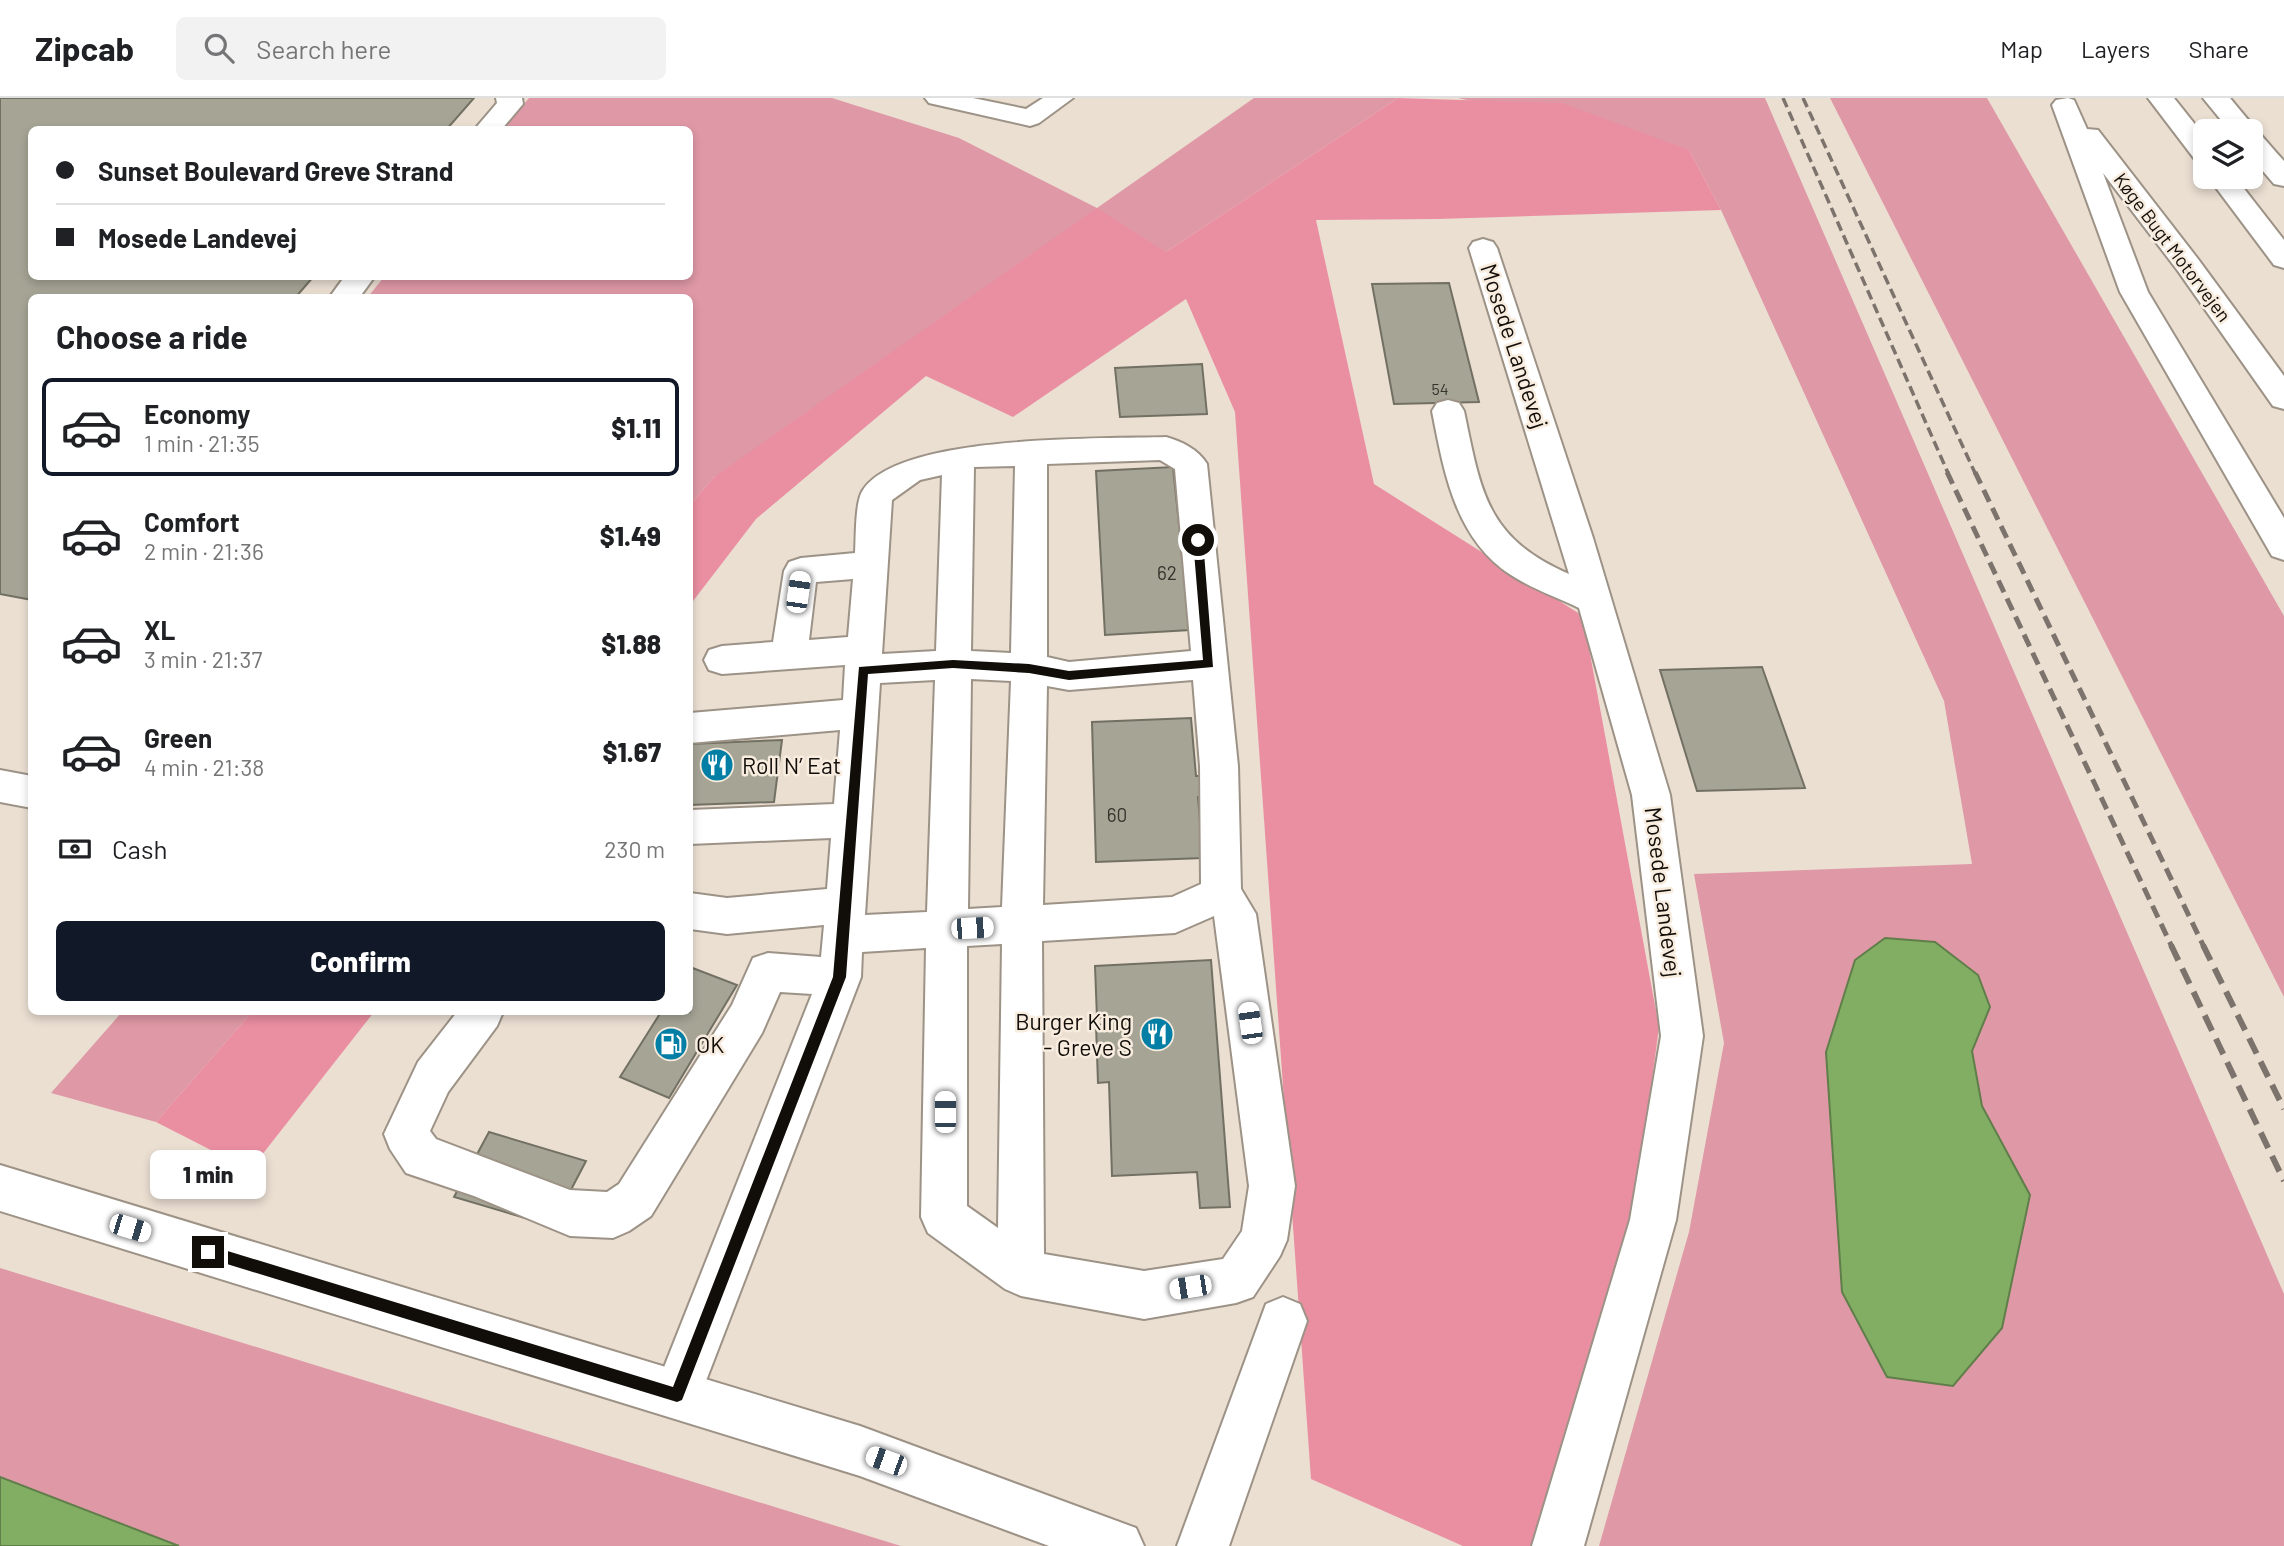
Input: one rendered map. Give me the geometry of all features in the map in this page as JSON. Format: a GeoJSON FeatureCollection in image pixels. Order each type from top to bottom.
{"type":"FeatureCollection","features":[{"type":"Feature","properties":{"kind":"main road"},"geometry":{"type":"LineString","coordinates":[[491,126],[510,104],[509,98]]}},
{"type":"Feature","properties":{"kind":"main road"},"geometry":{"type":"LineString","coordinates":[[938,98],[1030,118],[1060,98]]}},
{"type":"Feature","properties":{"kind":"main road"},"geometry":{"type":"LineString","coordinates":[[2161,98],[2193,139]]}},
{"type":"Feature","properties":{"kind":"main road"},"geometry":{"type":"LineString","coordinates":[[2216,98],[2234,119]]}},
{"type":"Feature","properties":{"kind":"main road"},"geometry":{"type":"LineString","coordinates":[[2063,102],[2134,292],[2284,547]]}},
{"type":"Feature","properties":{"kind":"main road","name":"Køge Bugt Motorvejen"},"geometry":{"type":"LineString","coordinates":[[2063,102],[2188,265],[2284,398]]}},
{"type":"Feature","properties":{"kind":"main road"},"geometry":{"type":"LineString","coordinates":[[2263,154],[2284,178]]}},
{"type":"Feature","properties":{"kind":"main road"},"geometry":{"type":"LineString","coordinates":[[2230,189],[2284,259]]}},
{"type":"Feature","properties":{"kind":"main road","name":"Mosede Landevej"},"geometry":{"type":"LineString","coordinates":[[1483,248],[1593,599],[1651,795],[1682,1036],[1653,1220],[1558,1546]]}},
{"type":"Feature","properties":{"kind":"main road"},"geometry":{"type":"LineString","coordinates":[[346,294],[358,280]]}},
{"type":"Feature","properties":{"kind":"main road"},"geometry":{"type":"LineString","coordinates":[[1448,411],[1473,512],[1497,545],[1523,567],[1593,599]]}},
{"type":"Feature","properties":{"kind":"main road"},"geometry":{"type":"LineString","coordinates":[[677,1395],[843,939],[876,495],[910,471],[974,456],[1166,448],[1191,464],[1219,766],[1220,894],[1236,914],[1272,1186],[1264,1240],[1236,1280],[1144,1295],[1021,1273],[944,1217],[947,929],[958,460]]}},
{"type":"Feature","properties":{"kind":"main road"},"geometry":{"type":"LineString","coordinates":[[1021,1273],[1022,926],[1031,454]]}},
{"type":"Feature","properties":{"kind":"main road"},"geometry":{"type":"LineString","coordinates":[[789,655],[801,571],[871,564]]}},
{"type":"Feature","properties":{"kind":"main road"},"geometry":{"type":"LineString","coordinates":[[722,660],[789,655],[1029,668],[1069,676],[1209,664]]}},
{"type":"Feature","properties":{"kind":"main road"},"geometry":{"type":"LineString","coordinates":[[693,728],[860,713]]}},
{"type":"Feature","properties":{"kind":"main road"},"geometry":{"type":"LineString","coordinates":[[0,786],[28,791]]}},
{"type":"Feature","properties":{"kind":"main road"},"geometry":{"type":"LineString","coordinates":[[693,827],[852,820]]}},
{"type":"Feature","properties":{"kind":"main road"},"geometry":{"type":"LineString","coordinates":[[693,911],[843,939],[947,929],[1175,915],[1220,894]]}},
{"type":"Feature","properties":{"kind":"main road"},"geometry":{"type":"LineString","coordinates":[[480,1015],[433,1077],[406,1134],[422,1157],[474,1174],[570,1213],[613,1215],[635,1200],[747,1019],[768,972],[843,939]]}},
{"type":"Feature","properties":{"kind":"main road"},"geometry":{"type":"LineString","coordinates":[[0,1188],[860,1451],[1118,1546]]}},
{"type":"Feature","properties":{"kind":"main road"},"geometry":{"type":"LineString","coordinates":[[1203,1546],[1283,1321]]}},
{"type":"Feature","properties":{"kind":"shaded area"},"geometry":{"type":"Polygon","coordinates":[[[529,98],[832,98],[959,138],[1097,208],[1254,98],[1398,98],[1166,252],[714,477],[693,502],[693,294],[370,294],[382,280],[693,280],[693,126],[506,126],[529,98]]]}},
{"type":"Feature","properties":{"kind":"shaded area"},"geometry":{"type":"Polygon","coordinates":[[[1398,98],[1562,103],[1689,150],[1721,210],[1316,220],[1374,484],[1583,616],[1659,1027],[1636,1202],[1532,1546],[1463,1546],[1311,1479],[1235,412],[1186,299],[1013,417],[926,376],[756,519],[693,601],[693,502],[714,477],[1097,208],[1166,252],[1398,98]]]}},
{"type":"Feature","properties":{"kind":"shaded area"},"geometry":{"type":"Polygon","coordinates":[[[1458,98],[1765,98],[2284,1294],[2284,1546],[1599,1546],[1689,1232],[1724,1043],[1694,874],[1972,864],[1944,701],[1721,210],[1689,150],[1458,98]]]}},
{"type":"Feature","properties":{"kind":"shaded area"},"geometry":{"type":"Polygon","coordinates":[[[1830,98],[1987,98],[2284,616],[2284,997],[1830,98]]]}},
{"type":"Feature","properties":{"kind":"shaded area"},"geometry":{"type":"Polygon","coordinates":[[[1885,938],[1935,942],[1978,975],[1990,1007],[1972,1051],[1982,1106],[2030,1195],[2002,1328],[1953,1386],[1887,1377],[1842,1292],[1826,1052],[1855,960],[1885,938]]]}},
{"type":"Feature","properties":{"kind":"shaded area"},"geometry":{"type":"Polygon","coordinates":[[[119,1015],[249,1015],[156,1122],[51,1093],[119,1015]]]}},
{"type":"Feature","properties":{"kind":"shaded area"},"geometry":{"type":"Polygon","coordinates":[[[249,1015],[372,1015],[250,1170],[156,1122],[249,1015]]]}},
{"type":"Feature","properties":{"kind":"shaded area"},"geometry":{"type":"Polygon","coordinates":[[[0,1268],[901,1546],[0,1546],[0,1268]]]}},
{"type":"Feature","properties":{"kind":"shaded area"},"geometry":{"type":"Polygon","coordinates":[[[0,1477],[179,1546],[0,1546],[0,1477]]]}},
{"type":"Feature","properties":{"kind":"building"},"geometry":{"type":"Polygon","coordinates":[[[0,98],[474,98],[450,126],[28,126],[28,280],[311,280],[298,294],[28,294],[28,599],[0,594],[0,98]]]}},
{"type":"Feature","properties":{"kind":"building"},"geometry":{"type":"Polygon","coordinates":[[[1449,283],[1479,402],[1394,404],[1372,284],[1449,283]]]}},
{"type":"Feature","properties":{"kind":"building"},"geometry":{"type":"Polygon","coordinates":[[[1202,364],[1207,414],[1120,417],[1115,368],[1202,364]]]}},
{"type":"Feature","properties":{"kind":"building"},"geometry":{"type":"Polygon","coordinates":[[[1173,467],[1190,630],[1105,635],[1096,471],[1173,467]]]}},
{"type":"Feature","properties":{"kind":"building"},"geometry":{"type":"Polygon","coordinates":[[[1762,667],[1805,788],[1697,791],[1660,670],[1762,667]]]}},
{"type":"Feature","properties":{"kind":"building"},"geometry":{"type":"Polygon","coordinates":[[[1191,718],[1196,776],[1210,776],[1212,797],[1198,797],[1203,858],[1096,862],[1092,722],[1191,718]]]}},
{"type":"Feature","properties":{"kind":"building"},"geometry":{"type":"Polygon","coordinates":[[[782,740],[774,802],[693,805],[693,744],[782,740]]]}},
{"type":"Feature","properties":{"kind":"building"},"geometry":{"type":"Polygon","coordinates":[[[1211,960],[1230,1207],[1200,1208],[1197,1172],[1112,1176],[1109,1082],[1098,1083],[1096,1025],[1110,1024],[1109,1017],[1097,1018],[1095,966],[1211,960]]]}},
{"type":"Feature","properties":{"kind":"building","name":"OK"},"geometry":{"type":"Polygon","coordinates":[[[693,968],[737,985],[669,1098],[620,1077],[659,1015],[693,1015],[693,968]]]}},
{"type":"Feature","properties":{"kind":"building"},"geometry":{"type":"Polygon","coordinates":[[[489,1132],[586,1161],[552,1226],[454,1197],[489,1132]]]}},
{"type":"Feature","properties":{"kind":"railway"},"geometry":{"type":"LineString","coordinates":[[1783,98],[1948,473]]}},
{"type":"Feature","properties":{"kind":"railway"},"geometry":{"type":"LineString","coordinates":[[1803,98],[1975,473]]}},
{"type":"Feature","properties":{"kind":"railway"},"geometry":{"type":"LineString","coordinates":[[1947,472],[2172,947]]}},
{"type":"Feature","properties":{"kind":"railway"},"geometry":{"type":"LineString","coordinates":[[1975,472],[2204,947]]}},
{"type":"Feature","properties":{"kind":"railway"},"geometry":{"type":"LineString","coordinates":[[2171,945],[2284,1181]]}},
{"type":"Feature","properties":{"kind":"railway"},"geometry":{"type":"LineString","coordinates":[[2203,945],[2284,1109]]}},
{"type":"Feature","properties":{"kind":"place","name":"Roll N’ Eat"},"geometry":{"type":"Point","coordinates":[717,765]}},
{"type":"Feature","properties":{"kind":"place","name":"Burger King - Greve S"},"geometry":{"type":"Point","coordinates":[1157,1034]}},
{"type":"Feature","properties":{"kind":"place","name":"OK"},"geometry":{"type":"Point","coordinates":[671,1044]}},
{"type":"Feature","properties":{"kind":"route"},"geometry":{"type":"LineString","coordinates":[[208,1252],[677,1395],[839,977],[863,670],[953,664],[1029,668],[1069,676],[1209,664],[1198,540]]}}]}
